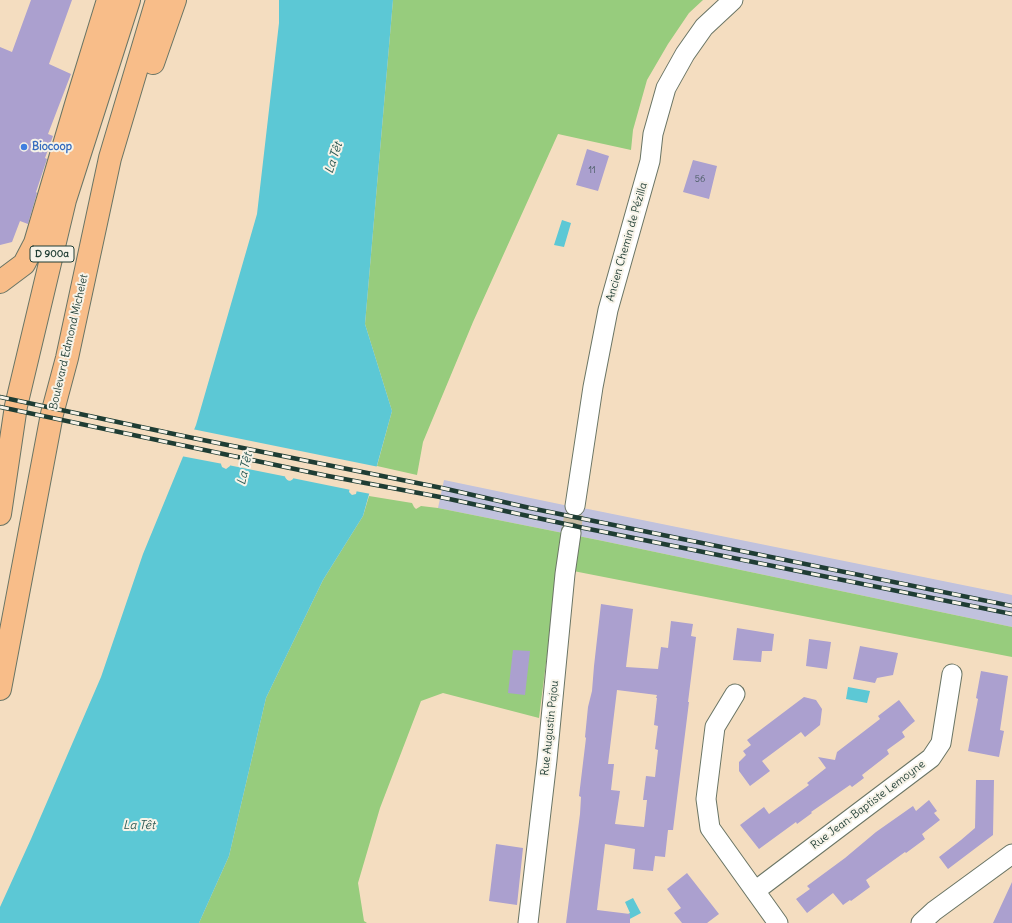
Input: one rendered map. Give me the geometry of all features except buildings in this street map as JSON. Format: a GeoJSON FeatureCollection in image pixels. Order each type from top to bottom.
{"type":"FeatureCollection","features":[{"type":"Feature","properties":{"kind":"highway"},"geometry":{"type":"LineString","coordinates":[[0,282],[24,264],[35,243],[108,0]]}},
{"type":"Feature","properties":{"kind":"highway","name":"D 900a"},"geometry":{"type":"LineString","coordinates":[[0,514],[16,406],[65,200],[129,0]]}},
{"type":"Feature","properties":{"kind":"highway","name":"Boulevard Edmond Michelet"},"geometry":{"type":"LineString","coordinates":[[0,689],[52,414],[67,358],[110,158],[157,0]]}},
{"type":"Feature","properties":{"kind":"highway"},"geometry":{"type":"LineString","coordinates":[[67,358],[146,82],[175,0]]}},
{"type":"Feature","properties":{"kind":"street","name":"Ancien Chemin de Pézilla"},"geometry":{"type":"LineString","coordinates":[[575,506],[593,387],[608,310],[650,161],[653,134],[666,88],[685,54],[704,26],[732,0]]}},
{"type":"Feature","properties":{"kind":"street","name":"Rue Augustin Pajou"},"geometry":{"type":"LineString","coordinates":[[528,923],[547,760],[565,570],[571,533]]}},
{"type":"Feature","properties":{"kind":"street","name":"Rue Jean-Baptiste Lemoyne"},"geometry":{"type":"LineString","coordinates":[[754,891],[931,758],[941,743],[952,674]]}},
{"type":"Feature","properties":{"kind":"street"},"geometry":{"type":"LineString","coordinates":[[735,694],[715,727],[706,799],[710,828],[778,923]]}},
{"type":"Feature","properties":{"kind":"street"},"geometry":{"type":"LineString","coordinates":[[908,923],[927,917],[1012,854]]}},
{"type":"Feature","properties":{"kind":"shaded area"},"geometry":{"type":"Polygon","coordinates":[[[444,480],[1012,595],[1012,627],[438,508],[444,480]]]}},
{"type":"Feature","properties":{"kind":"green space"},"geometry":{"type":"Polygon","coordinates":[[[393,0],[703,0],[689,13],[668,44],[647,80],[633,130],[631,150],[558,134],[473,322],[423,442],[417,475],[377,466],[392,411],[365,324],[393,0]]]}},
{"type":"Feature","properties":{"kind":"green space"},"geometry":{"type":"Polygon","coordinates":[[[369,496],[412,503],[416,509],[421,506],[438,508],[1012,627],[1012,657],[558,568],[539,718],[443,693],[421,701],[380,808],[358,883],[364,921],[367,923],[199,923],[229,856],[266,698],[323,580],[363,516],[369,496]]]}},
{"type":"Feature","properties":{"kind":"water","name":"La Têt"},"geometry":{"type":"Polygon","coordinates":[[[279,0],[393,0],[365,324],[392,411],[363,516],[323,580],[266,698],[229,856],[199,923],[0,923],[0,907],[101,677],[143,554],[196,425],[257,214],[279,23],[279,0]],[[226,438],[221,464],[222,467],[226,469],[230,466],[233,438],[226,438]],[[290,453],[285,477],[289,481],[293,479],[299,453],[290,453]],[[355,465],[349,492],[352,495],[356,494],[362,467],[361,465],[355,465]]]}},
{"type":"Feature","properties":{"kind":"water"},"geometry":{"type":"Polygon","coordinates":[[[562,220],[571,223],[564,247],[554,245],[562,220]]]}},
{"type":"Feature","properties":{"kind":"water"},"geometry":{"type":"Polygon","coordinates":[[[848,687],[870,691],[867,703],[846,699],[848,687]]]}},
{"type":"Feature","properties":{"kind":"water"},"geometry":{"type":"Polygon","coordinates":[[[633,898],[641,913],[626,921],[624,916],[630,913],[625,902],[633,898]]]}},
{"type":"Feature","properties":{"kind":"pier"},"geometry":{"type":"Polygon","coordinates":[[[192,429],[379,467],[371,494],[355,491],[359,466],[356,466],[351,490],[292,478],[297,455],[296,453],[292,454],[288,477],[228,465],[232,441],[230,439],[228,440],[223,464],[181,456],[192,429]]]}},
{"type":"Feature","properties":{"kind":"tunnel"},"geometry":{"type":"LineString","coordinates":[[571,533],[575,506]]}},
{"type":"Feature","properties":{"kind":"railway"},"geometry":{"type":"LineString","coordinates":[[0,397],[188,437],[442,488],[530,508],[1012,606]]}},
{"type":"Feature","properties":{"kind":"railway"},"geometry":{"type":"LineString","coordinates":[[0,407],[328,476],[440,497],[584,528],[1012,614]]}},
{"type":"Feature","properties":{"kind":"place","name":"Biocoop"},"geometry":{"type":"Point","coordinates":[24,147]}}]}
